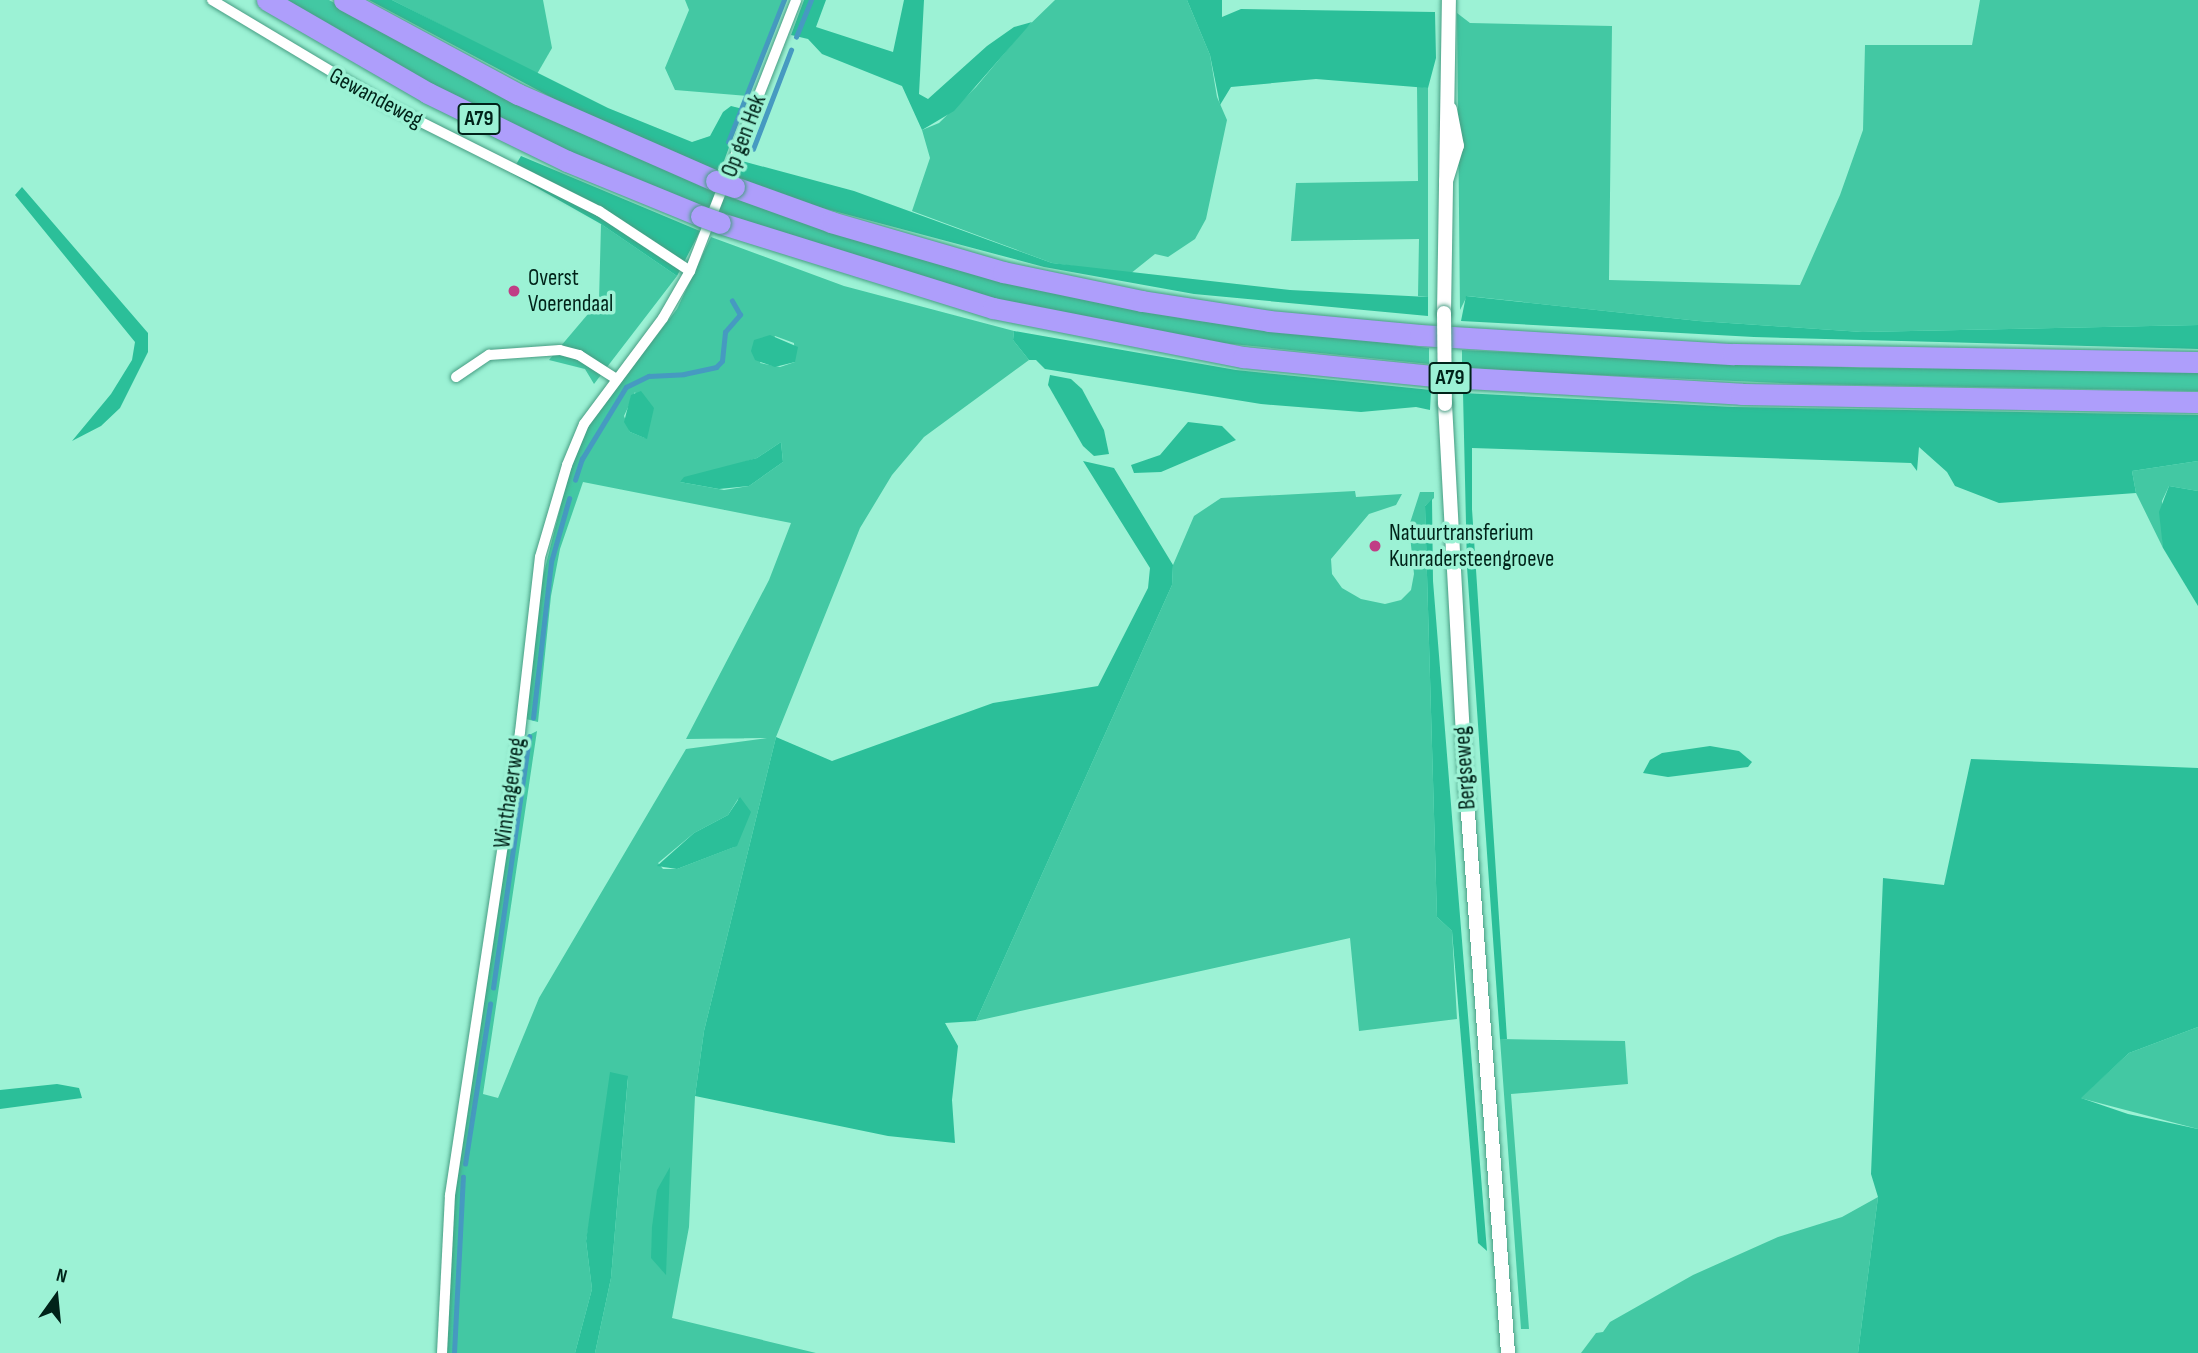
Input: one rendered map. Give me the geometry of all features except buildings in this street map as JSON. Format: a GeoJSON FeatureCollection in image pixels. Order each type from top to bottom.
{"type":"FeatureCollection","features":[{"type":"Feature","properties":{"kind":"highway","name":"A79"},"geometry":{"type":"LineString","coordinates":[[267,0],[461,110],[567,161],[711,219],[993,307],[1243,357],[1432,376],[1741,394],[2198,402]]}},
{"type":"Feature","properties":{"kind":"highway","name":"A79"},"geometry":{"type":"LineString","coordinates":[[344,0],[518,94],[725,184],[831,222],[1003,272],[1154,303],[1269,320],[1420,335],[1733,354],[2198,362]]}},
{"type":"Feature","properties":{"kind":"street","name":"Gewandeweg"},"geometry":{"type":"LineString","coordinates":[[212,0],[379,101],[598,211],[690,271]]}},
{"type":"Feature","properties":{"kind":"street","name":"Op gen Hek"},"geometry":{"type":"LineString","coordinates":[[690,271],[796,0]]}},
{"type":"Feature","properties":{"kind":"street","name":"Bergseweg"},"geometry":{"type":"LineString","coordinates":[[1449,0],[1450,109],[1444,313],[1446,404],[1465,773],[1508,1353]]}},
{"type":"Feature","properties":{"kind":"street","name":"Winthagerweg"},"geometry":{"type":"LineString","coordinates":[[442,1353],[450,1195],[520,732],[534,585],[573,450],[615,378],[663,318],[690,271]]}},
{"type":"Feature","properties":{"kind":"street"},"geometry":{"type":"LineString","coordinates":[[456,377],[489,355],[560,350],[579,355],[615,378]]}},
{"type":"Feature","properties":{"kind":"green space"},"geometry":{"type":"Polygon","coordinates":[[[282,0],[329,0],[511,100],[714,189],[1074,297],[1191,320],[1429,348],[1429,364],[1202,341],[1001,302],[790,241],[580,157],[466,104],[282,0]]]}},
{"type":"Feature","properties":{"kind":"green space"},"geometry":{"type":"Polygon","coordinates":[[[369,0],[392,0],[608,108],[692,142],[710,136],[723,112],[731,106],[743,109],[720,172],[562,103],[369,0]]]}},
{"type":"Feature","properties":{"kind":"green space"},"geometry":{"type":"Polygon","coordinates":[[[392,0],[543,0],[552,48],[537,74],[392,0]]]}},
{"type":"Feature","properties":{"kind":"green space"},"geometry":{"type":"Polygon","coordinates":[[[685,0],[785,0],[748,96],[675,90],[665,68],[689,10],[685,0]]]}},
{"type":"Feature","properties":{"kind":"green space"},"geometry":{"type":"Polygon","coordinates":[[[804,0],[826,0],[816,27],[893,52],[904,0],[924,0],[919,94],[928,99],[987,46],[1014,27],[1032,22],[954,111],[922,130],[902,86],[822,54],[808,39],[791,35],[804,0]]]}},
{"type":"Feature","properties":{"kind":"green space"},"geometry":{"type":"Polygon","coordinates":[[[1055,0],[1187,0],[1210,55],[1217,97],[1227,120],[1206,219],[1195,239],[1168,257],[1155,254],[1130,274],[1052,263],[912,211],[930,158],[922,130],[939,123],[976,87],[1023,31],[1055,0]]]}},
{"type":"Feature","properties":{"kind":"green space"},"geometry":{"type":"Polygon","coordinates":[[[1187,0],[1222,0],[1222,17],[1241,9],[1435,12],[1436,58],[1428,88],[1316,79],[1231,87],[1220,105],[1210,55],[1187,0]]]}},
{"type":"Feature","properties":{"kind":"green space"},"geometry":{"type":"Polygon","coordinates":[[[1980,0],[2198,0],[2198,325],[1862,332],[1699,321],[1467,296],[1460,310],[1457,13],[1470,23],[1612,26],[1609,280],[1800,285],[1840,195],[1863,130],[1865,45],[1972,45],[1980,0]]]}},
{"type":"Feature","properties":{"kind":"green space"},"geometry":{"type":"Polygon","coordinates":[[[1417,86],[1428,88],[1428,297],[1418,296],[1419,239],[1291,241],[1296,183],[1418,181],[1417,86]]]}},
{"type":"Feature","properties":{"kind":"green space"},"geometry":{"type":"Polygon","coordinates":[[[521,156],[700,231],[677,276],[601,224],[511,173],[521,156]]]}},
{"type":"Feature","properties":{"kind":"green space"},"geometry":{"type":"Polygon","coordinates":[[[742,161],[854,191],[1052,263],[1290,290],[1428,297],[1428,316],[1194,294],[1044,267],[800,202],[736,178],[742,161]]]}},
{"type":"Feature","properties":{"kind":"green space"},"geometry":{"type":"Polygon","coordinates":[[[22,187],[148,333],[148,352],[120,408],[101,426],[72,441],[111,394],[132,360],[135,342],[15,195],[22,187]]]}},
{"type":"Feature","properties":{"kind":"green space"},"geometry":{"type":"Polygon","coordinates":[[[601,224],[677,276],[594,384],[585,369],[549,360],[599,301],[601,224]]]}},
{"type":"Feature","properties":{"kind":"green space"},"geometry":{"type":"Polygon","coordinates":[[[711,237],[844,286],[1014,331],[1013,340],[1029,360],[924,437],[892,475],[860,528],[776,737],[704,1031],[695,1096],[689,1227],[672,1318],[816,1353],[595,1353],[611,1278],[628,1077],[591,1214],[586,1241],[592,1289],[575,1353],[445,1353],[454,1196],[523,738],[537,731],[483,1094],[498,1098],[539,998],[686,749],[767,738],[686,739],[769,580],[791,523],[583,482],[560,549],[551,596],[538,722],[526,719],[535,608],[570,469],[590,422],[677,309],[711,237]],[[775,336],[760,363],[780,367],[795,362],[794,343],[775,336]],[[635,392],[624,416],[630,432],[645,438],[648,434],[635,392]],[[781,442],[757,458],[680,482],[724,490],[749,486],[783,462],[781,442]],[[738,799],[728,815],[694,833],[658,863],[663,869],[677,869],[734,847],[738,799]]]}},
{"type":"Feature","properties":{"kind":"green space"},"geometry":{"type":"Polygon","coordinates":[[[1466,296],[1699,321],[1862,332],[2198,325],[2198,349],[1754,337],[1461,321],[1466,296]]]}},
{"type":"Feature","properties":{"kind":"green space"},"geometry":{"type":"Polygon","coordinates":[[[1014,331],[1236,370],[1431,390],[1430,410],[1416,407],[1361,412],[1261,404],[1045,369],[1036,360],[1029,360],[1013,340],[1014,331]]]}},
{"type":"Feature","properties":{"kind":"green space"},"geometry":{"type":"Polygon","coordinates":[[[770,335],[798,347],[795,362],[775,367],[755,360],[751,351],[754,340],[770,335]]]}},
{"type":"Feature","properties":{"kind":"green space"},"geometry":{"type":"Polygon","coordinates":[[[1462,350],[1861,368],[2198,370],[2198,391],[1803,384],[1505,371],[1462,367],[1462,350]]]}},
{"type":"Feature","properties":{"kind":"green space"},"geometry":{"type":"Polygon","coordinates":[[[1050,375],[1071,379],[1082,389],[1104,430],[1109,454],[1094,456],[1083,446],[1048,385],[1050,375]]]}},
{"type":"Feature","properties":{"kind":"green space"},"geometry":{"type":"Polygon","coordinates":[[[641,391],[654,408],[647,439],[630,432],[624,422],[631,395],[641,391]]]}},
{"type":"Feature","properties":{"kind":"green space"},"geometry":{"type":"Polygon","coordinates":[[[1463,393],[1733,407],[2198,415],[2198,461],[2132,471],[2136,493],[1999,503],[1955,486],[1947,472],[1919,447],[1917,471],[1911,463],[1472,448],[1472,509],[1507,1039],[1500,1039],[1467,567],[1463,393]]]}},
{"type":"Feature","properties":{"kind":"green space"},"geometry":{"type":"Polygon","coordinates":[[[1188,422],[1222,426],[1236,440],[1161,472],[1134,473],[1131,465],[1160,455],[1188,422]]]}},
{"type":"Feature","properties":{"kind":"green space"},"geometry":{"type":"Polygon","coordinates":[[[781,442],[783,462],[749,486],[719,489],[680,482],[684,477],[757,458],[781,442]]]}},
{"type":"Feature","properties":{"kind":"green space"},"geometry":{"type":"Polygon","coordinates":[[[1083,461],[1114,468],[1173,565],[1172,585],[976,1021],[945,1023],[958,1046],[952,1100],[955,1143],[888,1136],[695,1096],[704,1031],[776,737],[832,761],[993,703],[1098,686],[1148,588],[1150,568],[1083,461]]]}},
{"type":"Feature","properties":{"kind":"green space"},"geometry":{"type":"Polygon","coordinates":[[[2198,461],[2198,491],[2169,486],[2162,501],[2163,548],[2136,493],[2132,471],[2198,461]]]}},
{"type":"Feature","properties":{"kind":"green space"},"geometry":{"type":"Polygon","coordinates":[[[2169,486],[2198,491],[2198,606],[2163,548],[2159,512],[2169,486]]]}},
{"type":"Feature","properties":{"kind":"green space"},"geometry":{"type":"Polygon","coordinates":[[[1355,491],[1356,497],[1402,494],[1396,505],[1369,514],[1331,559],[1332,574],[1342,588],[1361,599],[1385,604],[1401,600],[1411,590],[1414,574],[1409,526],[1420,492],[1434,492],[1434,498],[1425,506],[1437,917],[1452,931],[1457,1019],[1359,1031],[1350,938],[976,1021],[1172,585],[1173,565],[1194,516],[1221,498],[1355,491]]]}},
{"type":"Feature","properties":{"kind":"green space"},"geometry":{"type":"Polygon","coordinates":[[[1432,499],[1433,581],[1487,1251],[1478,1243],[1452,931],[1437,917],[1425,506],[1432,499]]]}},
{"type":"Feature","properties":{"kind":"green space"},"geometry":{"type":"Polygon","coordinates":[[[1710,746],[1739,751],[1752,762],[1748,767],[1668,777],[1643,773],[1650,760],[1662,753],[1710,746]]]}},
{"type":"Feature","properties":{"kind":"green space"},"geometry":{"type":"Polygon","coordinates":[[[1971,759],[2198,768],[2198,1027],[2129,1053],[2081,1098],[2128,1114],[2198,1129],[2198,1353],[1858,1353],[1878,1197],[1871,1174],[1883,878],[1944,885],[1971,759]]]}},
{"type":"Feature","properties":{"kind":"green space"},"geometry":{"type":"Polygon","coordinates":[[[740,797],[751,812],[737,846],[677,869],[657,866],[694,833],[728,815],[740,797]]]}},
{"type":"Feature","properties":{"kind":"green space"},"geometry":{"type":"Polygon","coordinates":[[[2198,1027],[2198,1129],[2080,1098],[2129,1053],[2198,1027]]]}},
{"type":"Feature","properties":{"kind":"green space"},"geometry":{"type":"Polygon","coordinates":[[[1500,1039],[1625,1041],[1628,1084],[1511,1094],[1529,1329],[1521,1329],[1500,1039]]]}},
{"type":"Feature","properties":{"kind":"green space"},"geometry":{"type":"Polygon","coordinates":[[[610,1072],[628,1076],[611,1278],[595,1353],[575,1353],[592,1289],[586,1241],[610,1072]]]}},
{"type":"Feature","properties":{"kind":"green space"},"geometry":{"type":"Polygon","coordinates":[[[57,1084],[79,1088],[82,1098],[0,1109],[0,1090],[57,1084]]]}},
{"type":"Feature","properties":{"kind":"green space"},"geometry":{"type":"Polygon","coordinates":[[[670,1167],[666,1275],[651,1258],[652,1227],[657,1190],[670,1167]]]}},
{"type":"Feature","properties":{"kind":"green space"},"geometry":{"type":"Polygon","coordinates":[[[1878,1197],[1858,1353],[1581,1353],[1596,1333],[1603,1332],[1610,1322],[1693,1275],[1778,1237],[1842,1217],[1878,1197]]]}},
{"type":"Feature","properties":{"kind":"waterway"},"geometry":{"type":"LineString","coordinates":[[728,142],[784,0]]}},
{"type":"Feature","properties":{"kind":"waterway"},"geometry":{"type":"LineString","coordinates":[[796,37],[811,0]]}},
{"type":"Feature","properties":{"kind":"waterway"},"geometry":{"type":"LineString","coordinates":[[753,149],[791,50]]}},
{"type":"Feature","properties":{"kind":"waterway"},"geometry":{"type":"LineString","coordinates":[[575,480],[582,459],[626,387],[649,376],[684,374],[716,367],[722,361],[725,332],[740,315],[732,301]]}},
{"type":"Feature","properties":{"kind":"waterway"},"geometry":{"type":"LineString","coordinates":[[533,718],[551,562],[569,499]]}},
{"type":"Feature","properties":{"kind":"waterway"},"geometry":{"type":"LineString","coordinates":[[493,988],[529,737]]}},
{"type":"Feature","properties":{"kind":"waterway"},"geometry":{"type":"LineString","coordinates":[[465,1164],[490,1004]]}},
{"type":"Feature","properties":{"kind":"waterway"},"geometry":{"type":"LineString","coordinates":[[454,1353],[463,1177]]}},
{"type":"Feature","properties":{"kind":"place","name":"Overst Voerendaal"},"geometry":{"type":"Point","coordinates":[514,291]}},
{"type":"Feature","properties":{"kind":"place","name":"Natuurtransferium Kunradersteengroeve"},"geometry":{"type":"Point","coordinates":[1375,546]}}]}
